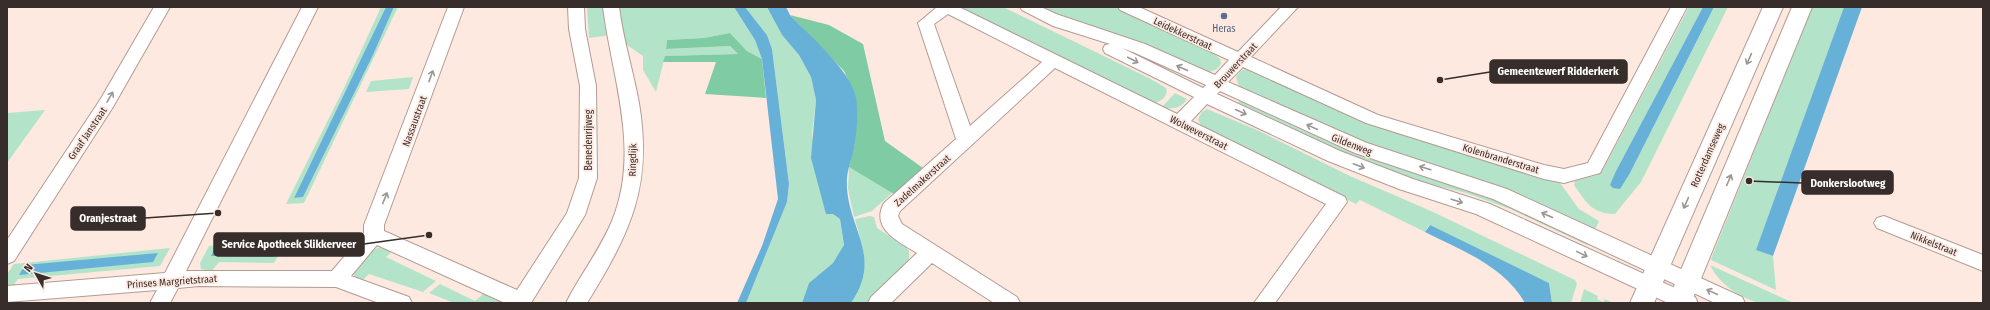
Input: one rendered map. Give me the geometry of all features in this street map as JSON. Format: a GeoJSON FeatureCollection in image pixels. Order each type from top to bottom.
{"type":"FeatureCollection","features":[{"type":"Feature","properties":{"kind":"main road","name":"Rotterdamseweg"},"geometry":{"type":"LineString","coordinates":[[1650,285],[1773,7]]}},
{"type":"Feature","properties":{"kind":"main road"},"geometry":{"type":"LineString","coordinates":[[1684,297],[1802,7]]}},
{"type":"Feature","properties":{"kind":"street","name":"Graaf Janstraat"},"geometry":{"type":"LineString","coordinates":[[7,256],[107,103],[162,7]]}},
{"type":"Feature","properties":{"kind":"street"},"geometry":{"type":"LineString","coordinates":[[160,303],[310,7]]}},
{"type":"Feature","properties":{"kind":"street","name":"Nassaustraat"},"geometry":{"type":"LineString","coordinates":[[374,235],[374,225],[456,7]]}},
{"type":"Feature","properties":{"kind":"street","name":"Benedenrijweg"},"geometry":{"type":"LineString","coordinates":[[520,302],[576,215],[588,178],[588,86],[577,29],[576,7]]}},
{"type":"Feature","properties":{"kind":"street","name":"Ringdijk"},"geometry":{"type":"LineString","coordinates":[[576,303],[614,237],[627,206],[634,170],[629,93],[620,51],[613,29],[611,7]]}},
{"type":"Feature","properties":{"kind":"street","name":"Wolweverstraat"},"geometry":{"type":"LineString","coordinates":[[966,141],[926,23],[947,7],[1338,202],[1264,303]]}},
{"type":"Feature","properties":{"kind":"street","name":"Gildenweg"},"geometry":{"type":"LineString","coordinates":[[1028,7],[1211,90],[1361,148],[1450,176],[1500,194],[1650,285],[1684,297],[1736,303]]}},
{"type":"Feature","properties":{"kind":"street","name":"Leidekkerstraat"},"geometry":{"type":"LineString","coordinates":[[1126,7],[1240,60]]}},
{"type":"Feature","properties":{"kind":"street","name":"Brouwerstraat"},"geometry":{"type":"LineString","coordinates":[[1180,122],[1290,7]]}},
{"type":"Feature","properties":{"kind":"street","name":"Kolenbranderstraat"},"geometry":{"type":"LineString","coordinates":[[1240,60],[1372,120],[1544,172],[1564,176],[1594,168],[1679,7]]}},
{"type":"Feature","properties":{"kind":"street","name":"Zadelmakerstraat"},"geometry":{"type":"LineString","coordinates":[[1010,303],[894,229],[889,216],[890,208],[1054,60]]}},
{"type":"Feature","properties":{"kind":"street","name":"Nikkelstraat"},"geometry":{"type":"LineString","coordinates":[[1884,223],[1983,263]]}},
{"type":"Feature","properties":{"kind":"street"},"geometry":{"type":"LineString","coordinates":[[337,279],[374,235],[520,302]]}},
{"type":"Feature","properties":{"kind":"street"},"geometry":{"type":"LineString","coordinates":[[878,303],[930,253]]}},
{"type":"Feature","properties":{"kind":"street","name":"Prinses Margrietstraat"},"geometry":{"type":"LineString","coordinates":[[7,294],[200,278],[337,279],[402,303]]}},
{"type":"Feature","properties":{"kind":"green space"},"geometry":{"type":"Polygon","coordinates":[[[381,7],[386,7],[294,198],[303,197],[373,55],[394,7],[398,7],[304,203],[286,204],[344,88],[381,7]]]}},
{"type":"Feature","properties":{"kind":"green space"},"geometry":{"type":"Polygon","coordinates":[[[587,7],[606,7],[611,35],[589,38],[587,7]]]}},
{"type":"Feature","properties":{"kind":"green space"},"geometry":{"type":"Polygon","coordinates":[[[615,7],[734,7],[755,40],[762,59],[747,51],[730,33],[704,38],[667,40],[666,49],[730,46],[738,54],[665,56],[656,92],[643,70],[643,56],[624,43],[615,7]]]}},
{"type":"Feature","properties":{"kind":"green space"},"geometry":{"type":"Polygon","coordinates":[[[745,7],[767,7],[782,35],[799,55],[811,77],[816,100],[812,134],[826,213],[833,214],[840,219],[844,246],[833,263],[809,283],[802,303],[746,303],[787,202],[789,184],[772,49],[767,35],[745,7]]]}},
{"type":"Feature","properties":{"kind":"green space"},"geometry":{"type":"Polygon","coordinates":[[[957,7],[1003,7],[1149,78],[1166,88],[1166,94],[1161,100],[1152,103],[957,7]]]}},
{"type":"Feature","properties":{"kind":"green space"},"geometry":{"type":"Polygon","coordinates":[[[1038,7],[1115,7],[1211,51],[1220,59],[1221,64],[1217,69],[1207,73],[1038,7]]]}},
{"type":"Feature","properties":{"kind":"green space"},"geometry":{"type":"Polygon","coordinates":[[[1689,7],[1703,7],[1616,171],[1630,173],[1714,7],[1728,7],[1641,182],[1615,214],[1601,212],[1586,202],[1574,185],[1575,181],[1597,175],[1604,168],[1689,7]]]}},
{"type":"Feature","properties":{"kind":"green space"},"geometry":{"type":"Polygon","coordinates":[[[1812,7],[1844,7],[1757,250],[1773,256],[1776,290],[1711,259],[1812,7]]]}},
{"type":"Feature","properties":{"kind":"green space"},"geometry":{"type":"Polygon","coordinates":[[[790,15],[829,25],[863,44],[885,141],[923,168],[894,194],[849,167],[855,143],[856,97],[844,71],[790,15]]]}},
{"type":"Feature","properties":{"kind":"green space"},"geometry":{"type":"Polygon","coordinates":[[[730,33],[747,51],[762,59],[766,98],[705,94],[716,62],[663,62],[665,56],[738,54],[730,46],[666,49],[667,40],[704,38],[730,33]]]}},
{"type":"Feature","properties":{"kind":"green space"},"geometry":{"type":"Polygon","coordinates":[[[1246,69],[1263,75],[1384,129],[1558,180],[1579,209],[1599,221],[1594,232],[1459,174],[1346,137],[1247,93],[1239,87],[1236,77],[1241,71],[1246,69]]]}},
{"type":"Feature","properties":{"kind":"green space"},"geometry":{"type":"Polygon","coordinates":[[[413,77],[409,89],[366,92],[371,81],[413,77]]]}},
{"type":"Feature","properties":{"kind":"green space"},"geometry":{"type":"Polygon","coordinates":[[[1175,93],[1187,99],[1185,102],[1176,108],[1161,108],[1175,93]]]}},
{"type":"Feature","properties":{"kind":"green space"},"geometry":{"type":"Polygon","coordinates":[[[1240,100],[1318,136],[1369,155],[1463,183],[1591,238],[1587,245],[1510,209],[1466,193],[1391,174],[1236,105],[1240,100]]]}},
{"type":"Feature","properties":{"kind":"green space"},"geometry":{"type":"Polygon","coordinates":[[[1207,109],[1257,130],[1350,176],[1431,211],[1575,280],[1577,284],[1571,303],[1552,303],[1549,283],[1429,225],[1425,232],[1360,200],[1356,204],[1205,129],[1201,126],[1198,119],[1202,112],[1207,109]]]}},
{"type":"Feature","properties":{"kind":"green space"},"geometry":{"type":"Polygon","coordinates":[[[45,110],[7,163],[7,113],[45,110]]]}},
{"type":"Feature","properties":{"kind":"green space"},"geometry":{"type":"Polygon","coordinates":[[[849,167],[893,192],[872,211],[854,217],[848,189],[849,167]]]}},
{"type":"Feature","properties":{"kind":"green space"},"geometry":{"type":"Polygon","coordinates":[[[870,216],[874,217],[877,228],[906,247],[909,251],[909,262],[868,303],[851,303],[858,292],[864,272],[863,252],[855,219],[870,216]]]}},
{"type":"Feature","properties":{"kind":"green space"},"geometry":{"type":"Polygon","coordinates":[[[289,238],[274,263],[219,262],[212,271],[201,269],[200,263],[209,246],[289,238]]]}},
{"type":"Feature","properties":{"kind":"green space"},"geometry":{"type":"Polygon","coordinates":[[[382,246],[395,249],[386,257],[436,281],[423,292],[369,274],[361,282],[356,280],[353,271],[367,253],[382,246]]]}},
{"type":"Feature","properties":{"kind":"green space"},"geometry":{"type":"Polygon","coordinates":[[[170,248],[160,266],[18,279],[13,286],[7,285],[7,274],[14,264],[170,248]]]}},
{"type":"Feature","properties":{"kind":"green space"},"geometry":{"type":"Polygon","coordinates":[[[1710,265],[1794,303],[1763,304],[1744,297],[1724,284],[1710,265]]]}},
{"type":"Feature","properties":{"kind":"green space"},"geometry":{"type":"Polygon","coordinates":[[[440,284],[475,301],[484,293],[502,302],[454,303],[429,293],[440,284]]]}},
{"type":"Feature","properties":{"kind":"green space"},"geometry":{"type":"Polygon","coordinates":[[[1584,289],[1598,296],[1597,299],[1603,302],[1605,299],[1613,303],[1580,303],[1584,289]]]}},
{"type":"Feature","properties":{"kind":"water"},"geometry":{"type":"Polygon","coordinates":[[[386,7],[394,7],[373,55],[303,197],[294,198],[386,7]]]}},
{"type":"Feature","properties":{"kind":"water"},"geometry":{"type":"Polygon","coordinates":[[[734,7],[745,7],[767,35],[772,49],[789,184],[787,202],[746,303],[737,303],[762,246],[778,199],[762,59],[755,40],[734,7]]]}},
{"type":"Feature","properties":{"kind":"water"},"geometry":{"type":"Polygon","coordinates":[[[767,7],[786,7],[790,15],[837,64],[846,76],[856,97],[856,132],[847,178],[851,211],[861,240],[864,255],[864,270],[860,286],[851,303],[802,303],[809,283],[833,263],[844,245],[840,219],[833,214],[826,214],[811,158],[816,100],[811,77],[799,55],[782,35],[767,7]]]}},
{"type":"Feature","properties":{"kind":"water"},"geometry":{"type":"Polygon","coordinates":[[[1703,7],[1714,7],[1630,173],[1620,189],[1613,188],[1610,185],[1616,171],[1703,7]]]}},
{"type":"Feature","properties":{"kind":"water"},"geometry":{"type":"Polygon","coordinates":[[[1844,7],[1862,7],[1773,256],[1756,250],[1844,7]]]}},
{"type":"Feature","properties":{"kind":"water"},"geometry":{"type":"Polygon","coordinates":[[[1430,225],[1549,283],[1552,303],[1525,303],[1516,290],[1505,279],[1481,260],[1425,232],[1430,225]]]}},
{"type":"Feature","properties":{"kind":"water"},"geometry":{"type":"Polygon","coordinates":[[[279,241],[273,257],[211,256],[215,248],[279,241]]]}},
{"type":"Feature","properties":{"kind":"water"},"geometry":{"type":"Polygon","coordinates":[[[158,253],[153,262],[19,275],[25,265],[158,253]]]}},
{"type":"Feature","properties":{"kind":"place","name":"Heras"},"geometry":{"type":"Point","coordinates":[1224,16]}},
{"type":"Feature","properties":{"kind":"place","name":"Gemeentewerf Ridderkerk"},"geometry":{"type":"Point","coordinates":[1440,80]}},
{"type":"Feature","properties":{"kind":"place","name":"Donkerslootweg"},"geometry":{"type":"Point","coordinates":[1749,181]}},
{"type":"Feature","properties":{"kind":"place","name":"Oranjestraat"},"geometry":{"type":"Point","coordinates":[218,213]}},
{"type":"Feature","properties":{"kind":"place","name":"Service Apotheek Slikkerveer"},"geometry":{"type":"Point","coordinates":[429,235]}}]}
